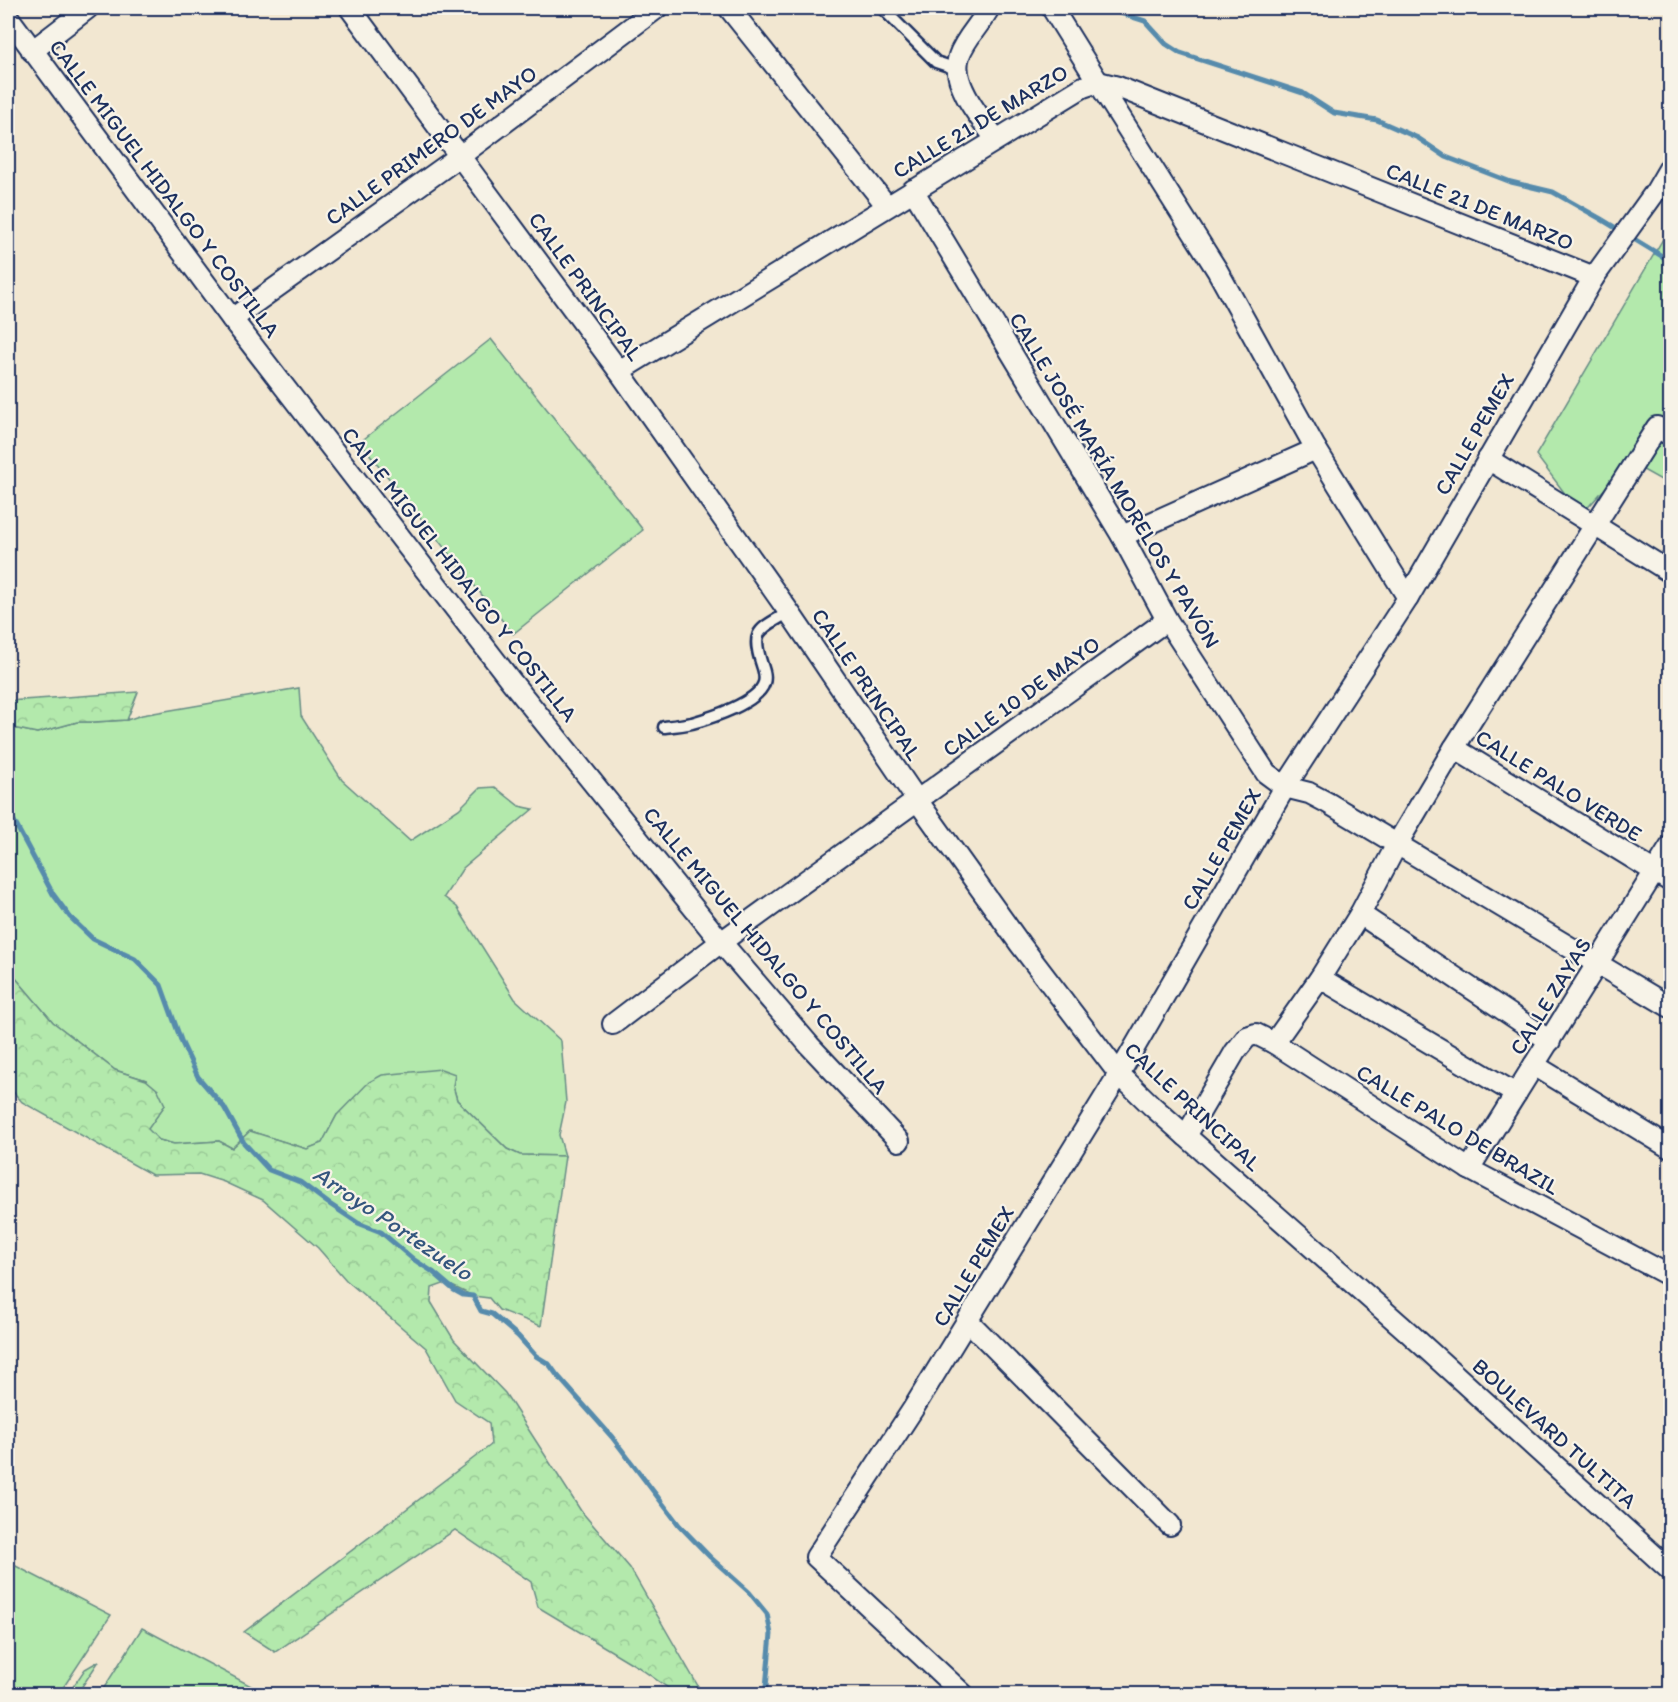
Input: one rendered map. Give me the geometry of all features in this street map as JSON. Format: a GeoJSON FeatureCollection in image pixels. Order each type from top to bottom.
{"type":"FeatureCollection","features":[{"type":"Feature","properties":{"kind":"street"},"geometry":{"type":"LineString","coordinates":[[32,51],[88,8]]}},
{"type":"Feature","properties":{"kind":"street","name":"CALLE PRINCIPAL"},"geometry":{"type":"LineString","coordinates":[[350,8],[619,371],[789,612],[917,800],[1020,944],[1119,1074],[1152,1106],[1407,1331]]}},
{"type":"Feature","properties":{"kind":"street","name":"CALLE PRIMERO DE MAYO"},"geometry":{"type":"LineString","coordinates":[[232,319],[460,156],[657,8]]}},
{"type":"Feature","properties":{"kind":"street"},"geometry":{"type":"LineString","coordinates":[[729,8],[887,206]]}},
{"type":"Feature","properties":{"kind":"street"},"geometry":{"type":"LineString","coordinates":[[989,8],[959,56],[957,69],[961,85],[975,111],[996,139]]}},
{"type":"Feature","properties":{"kind":"street"},"geometry":{"type":"LineString","coordinates":[[1052,8],[1217,270],[1316,449],[1408,598]]}},
{"type":"Feature","properties":{"kind":"street","name":"CALLE MIGUEL HIDALGO Y COSTILLA"},"geometry":{"type":"LineString","coordinates":[[8,17],[232,319],[511,681],[721,942],[810,1046],[899,1141]]}},
{"type":"Feature","properties":{"kind":"street","name":"CALLE 21 DE MARZO"},"geometry":{"type":"LineString","coordinates":[[619,371],[996,139],[1083,87],[1098,82],[1118,87],[1594,277]]}},
{"type":"Feature","properties":{"kind":"street","name":"CALLE PEMEX"},"geometry":{"type":"LineString","coordinates":[[963,1695],[816,1557],[913,1409],[1119,1074],[1285,787],[1408,598],[1594,277],[1671,167]]}},
{"type":"Feature","properties":{"kind":"street","name":"CALLE JOSÉ MARÍA MORELOS Y PAVÓN"},"geometry":{"type":"LineString","coordinates":[[913,190],[1122,536],[1167,620],[1266,773],[1285,787]]}},
{"type":"Feature","properties":{"kind":"street"},"geometry":{"type":"LineString","coordinates":[[1274,1043],[1320,978],[1360,914],[1397,844],[1454,748],[1657,427],[1671,435]]}},
{"type":"Feature","properties":{"kind":"street"},"geometry":{"type":"LineString","coordinates":[[1122,536],[1316,449]]}},
{"type":"Feature","properties":{"kind":"street"},"geometry":{"type":"LineString","coordinates":[[1488,459],[1671,572]]}},
{"type":"Feature","properties":{"kind":"street","name":"CALLE 10 DE MAYO"},"geometry":{"type":"LineString","coordinates":[[613,1024],[721,942],[1167,620]]}},
{"type":"Feature","properties":{"kind":"street","name":"CALLE PALO VERDE"},"geometry":{"type":"LineString","coordinates":[[1454,748],[1663,877]]}},
{"type":"Feature","properties":{"kind":"street"},"geometry":{"type":"LineString","coordinates":[[1285,787],[1309,793],[1318,798],[1671,1007]]}},
{"type":"Feature","properties":{"kind":"street","name":"CALLE ZAYAS"},"geometry":{"type":"LineString","coordinates":[[1469,1169],[1598,963],[1663,877],[1671,847]]}},
{"type":"Feature","properties":{"kind":"street"},"geometry":{"type":"LineString","coordinates":[[1360,914],[1550,1041]]}},
{"type":"Feature","properties":{"kind":"street"},"geometry":{"type":"LineString","coordinates":[[1320,978],[1516,1094]]}},
{"type":"Feature","properties":{"kind":"street","name":"CALLE PALO DE BRAZIL"},"geometry":{"type":"LineString","coordinates":[[1186,1136],[1235,1052],[1247,1037],[1256,1034],[1274,1043],[1469,1169],[1671,1276]]}},
{"type":"Feature","properties":{"kind":"street"},"geometry":{"type":"LineString","coordinates":[[1534,1065],[1671,1148]]}},
{"type":"Feature","properties":{"kind":"street"},"geometry":{"type":"LineString","coordinates":[[968,1321],[1170,1525]]}},
{"type":"Feature","properties":{"kind":"street","name":"BOULEVARD TULTITA"},"geometry":{"type":"LineString","coordinates":[[1407,1331],[1671,1570]]}},
{"type":"Feature","properties":{"kind":"lane"},"geometry":{"type":"LineString","coordinates":[[882,8],[936,62],[957,69]]}},
{"type":"Feature","properties":{"kind":"lane"},"geometry":{"type":"LineString","coordinates":[[664,727],[690,724],[720,714],[758,693],[764,684],[765,676],[756,645],[757,637],[761,631],[789,612]]}},
{"type":"Feature","properties":{"kind":"green space"},"geometry":{"type":"Polygon","coordinates":[[[1670,227],[1670,485],[1629,462],[1581,515],[1536,455],[1670,227]]]}},
{"type":"Feature","properties":{"kind":"green space"},"geometry":{"type":"Polygon","coordinates":[[[491,339],[643,530],[513,634],[360,442],[491,339]]]}},
{"type":"Feature","properties":{"kind":"green space"},"geometry":{"type":"Polygon","coordinates":[[[299,688],[301,716],[342,780],[410,841],[459,809],[480,788],[495,787],[519,806],[533,809],[463,868],[444,897],[457,907],[515,999],[561,1041],[566,1102],[559,1135],[565,1156],[520,1155],[507,1149],[457,1100],[453,1086],[337,1115],[322,1143],[307,1149],[250,1131],[232,1148],[219,1141],[174,1144],[159,1140],[147,1129],[165,1105],[146,1080],[115,1070],[53,1022],[8,969],[8,727],[37,733],[77,722],[127,720],[142,715],[299,688]]]}},
{"type":"Feature","properties":{"kind":"green space"},"geometry":{"type":"Polygon","coordinates":[[[138,692],[127,720],[77,722],[37,733],[8,727],[8,701],[138,692]]]}},
{"type":"Feature","properties":{"kind":"green space"},"geometry":{"type":"Polygon","coordinates":[[[8,969],[53,1022],[115,1070],[146,1080],[158,1090],[165,1105],[148,1129],[159,1140],[174,1144],[219,1141],[232,1148],[250,1131],[307,1149],[322,1143],[337,1115],[369,1082],[382,1075],[441,1069],[455,1074],[453,1086],[457,1100],[507,1149],[520,1155],[565,1156],[541,1326],[499,1310],[489,1298],[473,1296],[446,1283],[432,1288],[431,1302],[454,1340],[505,1393],[581,1511],[630,1568],[698,1686],[694,1694],[674,1694],[638,1667],[538,1607],[531,1582],[455,1530],[275,1652],[244,1632],[491,1445],[489,1423],[455,1400],[426,1348],[346,1280],[318,1248],[263,1200],[224,1182],[199,1174],[152,1175],[22,1102],[8,1086],[8,969]]]}},
{"type":"Feature","properties":{"kind":"green space"},"geometry":{"type":"Polygon","coordinates":[[[8,1562],[111,1615],[59,1694],[8,1694],[8,1562]]]}},
{"type":"Feature","properties":{"kind":"green space"},"geometry":{"type":"Polygon","coordinates":[[[142,1628],[266,1694],[100,1694],[142,1628]]]}},
{"type":"Feature","properties":{"kind":"green space"},"geometry":{"type":"Polygon","coordinates":[[[99,1661],[77,1694],[68,1694],[85,1669],[99,1661]]]}},
{"type":"Feature","properties":{"kind":"waterway"},"geometry":{"type":"LineString","coordinates":[[1105,8],[1145,21],[1166,44],[1180,53],[1303,93],[1334,113],[1377,120],[1418,138],[1446,157],[1511,182],[1553,192],[1670,261]]}},
{"type":"Feature","properties":{"kind":"waterway","name":"Arroyo Portezuelo"},"geometry":{"type":"LineString","coordinates":[[8,810],[53,894],[70,917],[93,939],[135,959],[161,985],[182,1043],[198,1077],[224,1107],[244,1143],[269,1170],[300,1182],[358,1223],[381,1232],[454,1290],[463,1295],[473,1296],[481,1311],[492,1314],[518,1336],[536,1356],[549,1364],[612,1437],[679,1525],[749,1592],[767,1614],[771,1634],[766,1687],[762,1694]]}}]}
